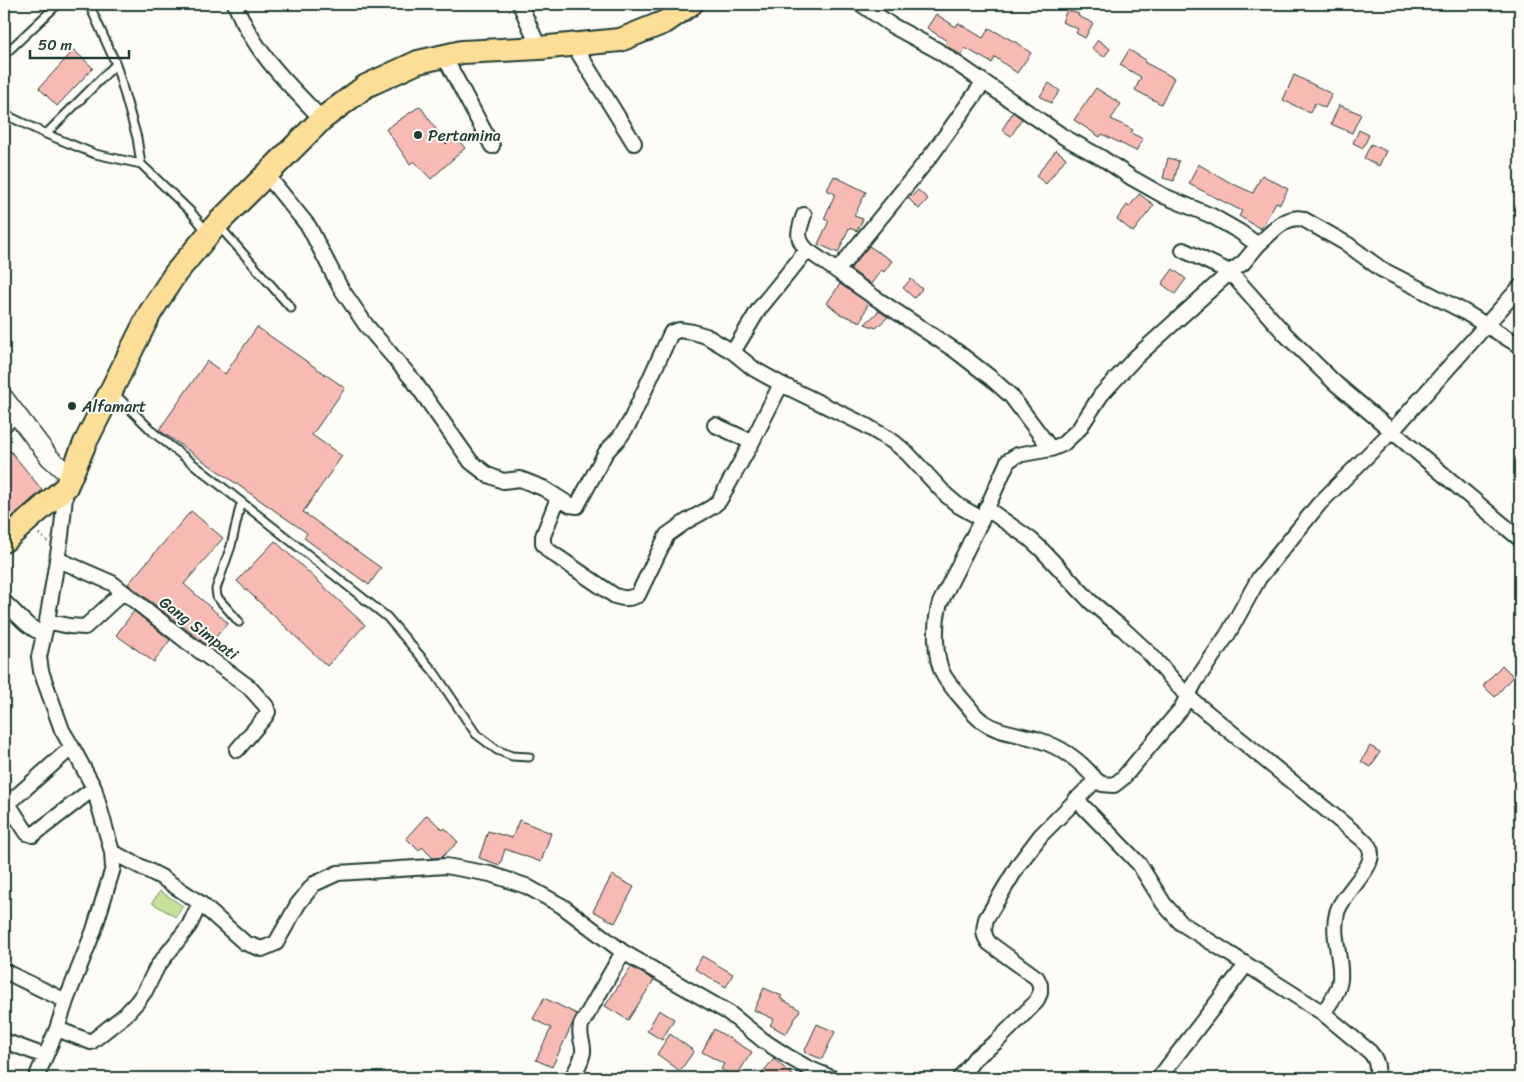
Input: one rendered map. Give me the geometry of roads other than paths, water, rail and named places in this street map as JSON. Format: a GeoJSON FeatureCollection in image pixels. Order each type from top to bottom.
{"type":"FeatureCollection","features":[{"type":"Feature","properties":{"kind":"main road"},"geometry":{"type":"LineString","coordinates":[[4,541],[68,481],[150,313],[175,274],[213,229],[322,119],[366,86],[418,62],[462,52],[539,48],[620,40],[665,22],[691,4]]}},
{"type":"Feature","properties":{"kind":"street"},"geometry":{"type":"LineString","coordinates":[[235,4],[247,32],[275,70],[322,119]]}},
{"type":"Feature","properties":{"kind":"street"},"geometry":{"type":"LineString","coordinates":[[520,4],[539,48]]}},
{"type":"Feature","properties":{"kind":"street"},"geometry":{"type":"LineString","coordinates":[[861,4],[891,25],[937,50],[1064,137],[1164,196],[1212,216],[1258,245]]}},
{"type":"Feature","properties":{"kind":"street"},"geometry":{"type":"LineString","coordinates":[[573,44],[634,144]]}},
{"type":"Feature","properties":{"kind":"street"},"geometry":{"type":"LineString","coordinates":[[444,56],[492,146]]}},
{"type":"Feature","properties":{"kind":"street"},"geometry":{"type":"LineString","coordinates":[[837,271],[933,153],[983,83]]}},
{"type":"Feature","properties":{"kind":"street"},"geometry":{"type":"LineString","coordinates":[[266,174],[308,228],[340,287],[366,325],[413,380],[471,462],[488,476],[504,481],[520,479],[543,488],[558,498],[577,506],[606,452],[620,437],[630,422],[671,333],[679,330],[706,336],[733,352],[754,369],[780,384],[865,425],[895,442],[959,506],[984,514],[1030,539],[1091,602],[1150,654],[1188,697],[1370,847],[1370,862],[1341,902],[1337,912],[1335,937],[1340,978],[1337,990],[1323,1013]]}},
{"type":"Feature","properties":{"kind":"street"},"geometry":{"type":"LineString","coordinates":[[804,215],[799,229],[798,237],[800,244],[874,298],[956,351],[991,378],[1011,396],[1051,449]]}},
{"type":"Feature","properties":{"kind":"street"},"geometry":{"type":"LineString","coordinates":[[1520,287],[1484,325],[1393,430],[1319,504],[1260,578],[1228,634],[1172,720],[1123,778],[1114,785],[1102,784],[1096,780],[1085,766],[1072,755],[1059,748],[999,730],[981,721],[944,676],[939,664],[936,615],[944,593],[1012,457],[1051,449],[1063,444],[1079,430],[1101,395],[1135,358],[1230,272],[1243,263],[1258,245],[1283,223],[1297,217],[1303,219],[1347,244],[1382,269],[1463,310],[1484,325],[1520,346]]}},
{"type":"Feature","properties":{"kind":"street"},"geometry":{"type":"LineString","coordinates":[[733,352],[759,309],[807,250]]}},
{"type":"Feature","properties":{"kind":"street"},"geometry":{"type":"LineString","coordinates":[[1183,250],[1230,272],[1285,334],[1335,383],[1520,539]]}},
{"type":"Feature","properties":{"kind":"street"},"geometry":{"type":"LineString","coordinates":[[1506,303],[1520,304]]}},
{"type":"Feature","properties":{"kind":"street"},"geometry":{"type":"LineString","coordinates":[[558,498],[543,536],[543,544],[549,551],[615,596],[622,599],[638,595],[667,535],[719,501],[752,442],[780,384]]}},
{"type":"Feature","properties":{"kind":"street"},"geometry":{"type":"LineString","coordinates":[[4,398],[68,481],[58,555],[39,657],[40,671],[62,730],[94,788],[112,852],[113,868],[94,930],[57,1029],[36,1078]]}},
{"type":"Feature","properties":{"kind":"street"},"geometry":{"type":"LineString","coordinates":[[715,425],[752,442]]}},
{"type":"Feature","properties":{"kind":"street","name":"Gang Simpati"},"geometry":{"type":"LineString","coordinates":[[58,555],[112,583],[249,687],[266,706],[268,712],[237,750]]}},
{"type":"Feature","properties":{"kind":"street"},"geometry":{"type":"LineString","coordinates":[[4,602],[29,627],[85,627],[123,592]]}},
{"type":"Feature","properties":{"kind":"street"},"geometry":{"type":"LineString","coordinates":[[72,746],[10,802],[10,805],[27,833],[33,834],[94,788]]}},
{"type":"Feature","properties":{"kind":"street"},"geometry":{"type":"LineString","coordinates":[[960,1078],[975,1058],[996,1042],[1036,1002],[1040,993],[1040,985],[1036,978],[989,943],[984,937],[986,919],[1019,864],[1041,835],[1096,780]]}},
{"type":"Feature","properties":{"kind":"street"},"geometry":{"type":"LineString","coordinates":[[1076,798],[1139,864],[1164,904],[1181,922],[1323,1013],[1374,1057],[1378,1067],[1376,1078]]}},
{"type":"Feature","properties":{"kind":"street"},"geometry":{"type":"LineString","coordinates":[[112,852],[162,877],[200,903],[245,943],[262,949],[276,943],[298,904],[314,884],[338,873],[446,866],[490,874],[526,886],[562,906],[623,952],[728,1013],[786,1056],[832,1078]]}},
{"type":"Feature","properties":{"kind":"street"},"geometry":{"type":"LineString","coordinates":[[57,1029],[91,1042],[125,1015],[145,991],[157,967],[189,926],[200,903]]}},
{"type":"Feature","properties":{"kind":"street"},"geometry":{"type":"LineString","coordinates":[[572,1078],[582,1059],[583,1050],[579,1035],[581,1025],[623,952]]}},
{"type":"Feature","properties":{"kind":"street"},"geometry":{"type":"LineString","coordinates":[[1159,1078],[1246,965]]}},
{"type":"Feature","properties":{"kind":"street"},"geometry":{"type":"LineString","coordinates":[[4,971],[66,1001]]}},
{"type":"Feature","properties":{"kind":"street"},"geometry":{"type":"LineString","coordinates":[[4,1041],[45,1056]]}},
{"type":"Feature","properties":{"kind":"lane"},"geometry":{"type":"LineString","coordinates":[[4,55],[58,4]]}},
{"type":"Feature","properties":{"kind":"lane"},"geometry":{"type":"LineString","coordinates":[[89,4],[116,64],[137,138],[141,164]]}},
{"type":"Feature","properties":{"kind":"lane"},"geometry":{"type":"LineString","coordinates":[[46,134],[116,64]]}},
{"type":"Feature","properties":{"kind":"lane"},"geometry":{"type":"LineString","coordinates":[[4,114],[95,154],[141,164],[190,212],[213,229],[291,308]]}},
{"type":"Feature","properties":{"kind":"lane"},"geometry":{"type":"LineString","coordinates":[[111,390],[154,433],[387,617],[434,672],[476,734],[496,750],[512,756],[529,757]]}},
{"type":"Feature","properties":{"kind":"lane"},"geometry":{"type":"LineString","coordinates":[[4,429],[18,418]]}},
{"type":"Feature","properties":{"kind":"lane"},"geometry":{"type":"LineString","coordinates":[[239,622],[217,597],[216,589],[231,546],[242,503]]}},
{"type":"Feature","properties":{"kind":"place","name":"Pertamina"},"geometry":{"type":"Point","coordinates":[418,135]}},
{"type":"Feature","properties":{"kind":"place","name":"Alfamart"},"geometry":{"type":"Point","coordinates":[72,406]}}]}
